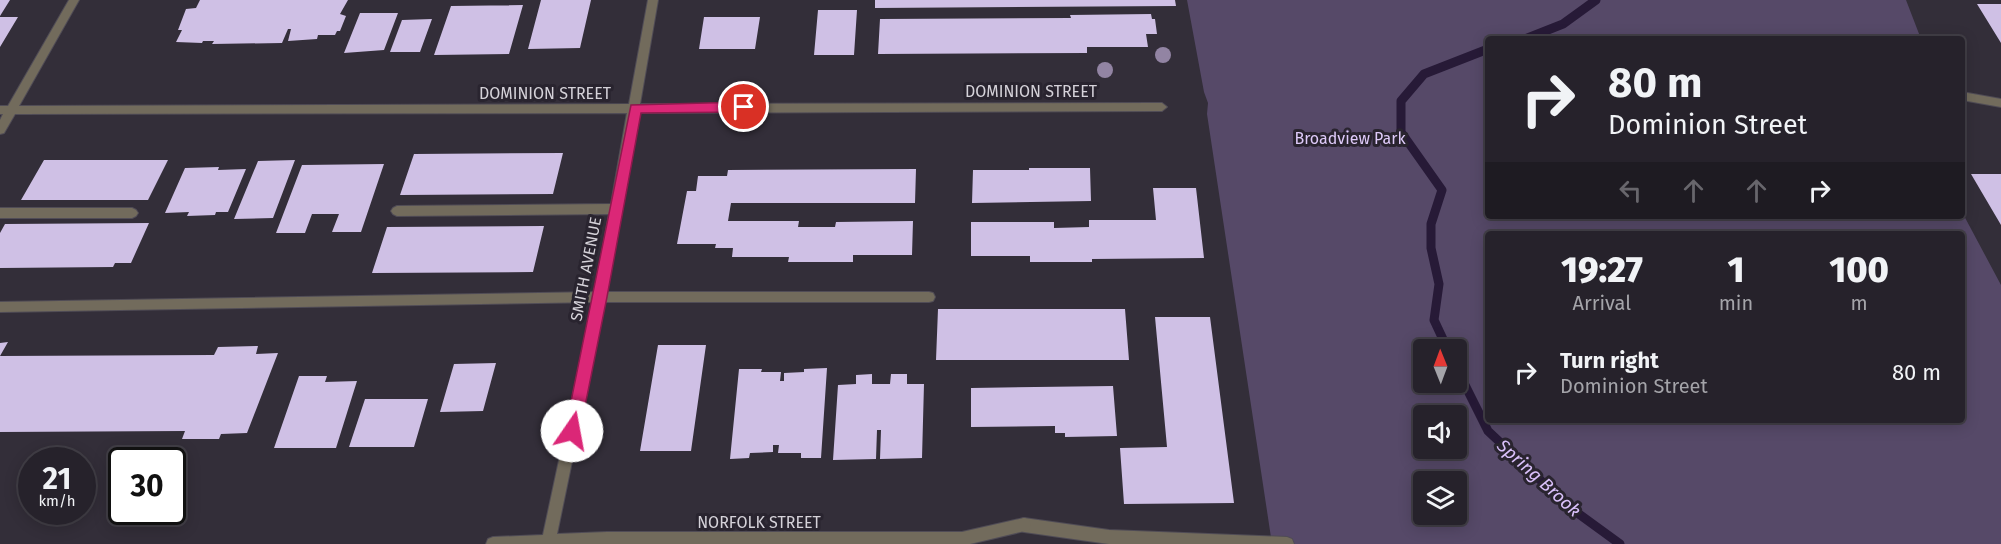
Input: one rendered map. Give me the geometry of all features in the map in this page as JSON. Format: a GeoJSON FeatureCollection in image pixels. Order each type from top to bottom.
{"type":"FeatureCollection","features":[{"type":"Feature","properties":{"kind":"street"},"geometry":{"type":"LineString","coordinates":[[0,130],[6,110],[74,0]]}},
{"type":"Feature","properties":{"kind":"street","name":"SMITH AVENUE"},"geometry":{"type":"LineString","coordinates":[[548,543],[600,297],[653,0]]}},
{"type":"Feature","properties":{"kind":"street"},"geometry":{"type":"LineString","coordinates":[[1965,97],[2001,103]]}},
{"type":"Feature","properties":{"kind":"street","name":"DOMINION STREET"},"geometry":{"type":"LineString","coordinates":[[6,110],[1162,107]]}},
{"type":"Feature","properties":{"kind":"street"},"geometry":{"type":"LineString","coordinates":[[397,211],[616,209]]}},
{"type":"Feature","properties":{"kind":"street"},"geometry":{"type":"LineString","coordinates":[[0,213],[132,213]]}},
{"type":"Feature","properties":{"kind":"street"},"geometry":{"type":"LineString","coordinates":[[0,307],[600,297],[929,297]]}},
{"type":"Feature","properties":{"kind":"street","name":"NORFOLK STREET"},"geometry":{"type":"LineString","coordinates":[[493,544],[607,539],[962,539],[1024,525],[1109,537],[1287,544]]}},
{"type":"Feature","properties":{"kind":"green space","name":"Broadview Park"},"geometry":{"type":"Polygon","coordinates":[[[1187,0],[1906,0],[1920,36],[1485,36],[1485,219],[1965,218],[2001,285],[2001,544],[1272,544],[1207,114],[1208,103],[1187,0]]]}},
{"type":"Feature","properties":{"kind":"building"},"geometry":{"type":"Polygon","coordinates":[[[0,0],[10,0],[0,16],[0,0]]]}},
{"type":"Feature","properties":{"kind":"building"},"geometry":{"type":"Polygon","coordinates":[[[200,0],[348,0],[340,14],[346,16],[340,31],[337,31],[335,35],[318,35],[317,39],[288,41],[291,29],[288,29],[282,43],[176,42],[182,30],[178,30],[186,9],[196,8],[200,0]]]}},
{"type":"Feature","properties":{"kind":"building"},"geometry":{"type":"Polygon","coordinates":[[[541,0],[591,0],[580,48],[528,49],[541,0]]]}},
{"type":"Feature","properties":{"kind":"building"},"geometry":{"type":"Polygon","coordinates":[[[875,0],[1175,0],[1176,6],[875,8],[875,0]]]}},
{"type":"Feature","properties":{"kind":"building"},"geometry":{"type":"Polygon","coordinates":[[[1977,4],[2001,4],[2001,43],[1977,4]]]}},
{"type":"Feature","properties":{"kind":"building"},"geometry":{"type":"Polygon","coordinates":[[[523,5],[509,54],[434,55],[451,6],[523,5]]]}},
{"type":"Feature","properties":{"kind":"building"},"geometry":{"type":"Polygon","coordinates":[[[818,10],[857,10],[854,55],[814,55],[818,10]]]}},
{"type":"Feature","properties":{"kind":"building"},"geometry":{"type":"Polygon","coordinates":[[[360,13],[398,13],[384,50],[344,53],[360,13]]]}},
{"type":"Feature","properties":{"kind":"building"},"geometry":{"type":"Polygon","coordinates":[[[1151,14],[1152,19],[1155,19],[1157,34],[1146,34],[1148,47],[1087,47],[1087,53],[878,54],[880,19],[1071,18],[1070,15],[1151,14]]]}},
{"type":"Feature","properties":{"kind":"building"},"geometry":{"type":"Polygon","coordinates":[[[0,17],[18,17],[0,47],[0,17]]]}},
{"type":"Feature","properties":{"kind":"building"},"geometry":{"type":"Polygon","coordinates":[[[704,17],[760,17],[755,49],[699,49],[704,17]]]}},
{"type":"Feature","properties":{"kind":"building"},"geometry":{"type":"Polygon","coordinates":[[[432,19],[420,52],[390,52],[402,20],[432,19]]]}},
{"type":"Feature","properties":{"kind":"building"},"geometry":{"type":"Polygon","coordinates":[[[563,153],[553,194],[400,195],[414,154],[563,153]]]}},
{"type":"Feature","properties":{"kind":"building"},"geometry":{"type":"Polygon","coordinates":[[[44,160],[168,160],[148,200],[21,200],[44,160]]]}},
{"type":"Feature","properties":{"kind":"building"},"geometry":{"type":"Polygon","coordinates":[[[295,160],[273,218],[234,219],[258,161],[295,160]]]}},
{"type":"Feature","properties":{"kind":"building"},"geometry":{"type":"Polygon","coordinates":[[[384,164],[361,232],[332,232],[339,214],[312,214],[305,233],[276,233],[302,165],[384,164]]]}},
{"type":"Feature","properties":{"kind":"building"},"geometry":{"type":"Polygon","coordinates":[[[219,167],[218,170],[246,169],[228,212],[187,216],[189,212],[165,213],[185,168],[219,167]]]}},
{"type":"Feature","properties":{"kind":"building"},"geometry":{"type":"Polygon","coordinates":[[[1029,168],[1090,168],[1091,201],[972,203],[973,170],[1029,170],[1029,168]]]}},
{"type":"Feature","properties":{"kind":"building"},"geometry":{"type":"Polygon","coordinates":[[[916,169],[915,203],[731,203],[728,221],[799,221],[798,227],[835,227],[836,222],[913,221],[912,255],[853,255],[853,262],[788,262],[789,257],[732,257],[733,248],[715,248],[716,244],[677,244],[687,191],[696,191],[698,176],[727,176],[728,170],[916,169]]]}},
{"type":"Feature","properties":{"kind":"building"},"geometry":{"type":"Polygon","coordinates":[[[1971,174],[2001,174],[2001,225],[1971,174]]]}},
{"type":"Feature","properties":{"kind":"building"},"geometry":{"type":"Polygon","coordinates":[[[1153,188],[1196,188],[1204,258],[1030,262],[1030,256],[971,256],[971,222],[1054,222],[1054,228],[1089,227],[1089,220],[1156,220],[1153,188]]]}},
{"type":"Feature","properties":{"kind":"building"},"geometry":{"type":"Polygon","coordinates":[[[149,223],[131,263],[115,263],[113,267],[0,268],[0,233],[5,224],[149,223]]]}},
{"type":"Feature","properties":{"kind":"building"},"geometry":{"type":"Polygon","coordinates":[[[544,226],[533,272],[372,273],[387,227],[544,226]]]}},
{"type":"Feature","properties":{"kind":"building"},"geometry":{"type":"Polygon","coordinates":[[[938,309],[1125,309],[1129,360],[936,360],[938,309]]]}},
{"type":"Feature","properties":{"kind":"building"},"geometry":{"type":"Polygon","coordinates":[[[1155,317],[1210,317],[1234,503],[1124,504],[1120,448],[1167,447],[1155,317]]]}},
{"type":"Feature","properties":{"kind":"building"},"geometry":{"type":"Polygon","coordinates":[[[8,342],[0,356],[0,343],[8,342]]]}},
{"type":"Feature","properties":{"kind":"building"},"geometry":{"type":"Polygon","coordinates":[[[658,345],[706,345],[691,451],[640,451],[658,345]]]}},
{"type":"Feature","properties":{"kind":"building"},"geometry":{"type":"Polygon","coordinates":[[[258,346],[256,354],[278,353],[247,433],[221,434],[219,439],[182,439],[185,431],[0,432],[0,356],[214,355],[218,347],[258,346]]]}},
{"type":"Feature","properties":{"kind":"building"},"geometry":{"type":"Polygon","coordinates":[[[496,363],[483,411],[440,412],[454,364],[496,363]]]}},
{"type":"Feature","properties":{"kind":"building"},"geometry":{"type":"Polygon","coordinates":[[[827,368],[821,458],[801,458],[801,453],[778,453],[779,445],[773,445],[773,452],[750,453],[749,458],[730,459],[739,369],[781,372],[780,381],[784,381],[784,373],[827,368]]]}},
{"type":"Feature","properties":{"kind":"building"},"geometry":{"type":"Polygon","coordinates":[[[872,374],[872,384],[890,384],[891,374],[907,374],[907,384],[924,384],[922,458],[880,459],[881,430],[877,430],[876,459],[833,460],[838,385],[856,384],[856,375],[872,374]]]}},
{"type":"Feature","properties":{"kind":"building"},"geometry":{"type":"Polygon","coordinates":[[[299,376],[327,376],[325,382],[357,381],[336,448],[274,448],[299,376]]]}},
{"type":"Feature","properties":{"kind":"building"},"geometry":{"type":"Polygon","coordinates":[[[1113,386],[1117,436],[1065,437],[1065,433],[1055,433],[1055,426],[971,427],[971,388],[1113,386]]]}},
{"type":"Feature","properties":{"kind":"building"},"geometry":{"type":"Polygon","coordinates":[[[365,399],[428,399],[414,447],[349,447],[365,399]]]}},
{"type":"Feature","properties":{"kind":"waterway","name":"Spring Brook"},"geometry":{"type":"LineString","coordinates":[[1533,36],[1563,24],[1596,0]]}},
{"type":"Feature","properties":{"kind":"waterway","name":"Spring Brook"},"geometry":{"type":"LineString","coordinates":[[1443,339],[1434,320],[1439,284],[1431,248],[1431,224],[1442,190],[1401,132],[1401,101],[1424,74],[1485,50]]}},
{"type":"Feature","properties":{"kind":"waterway","name":"Spring Brook"},"geometry":{"type":"LineString","coordinates":[[1467,389],[1488,431],[1568,506],[1620,544]]}},
{"type":"Feature","properties":{"kind":"route"},"geometry":{"type":"LineString","coordinates":[[572,431],[600,297],[635,108],[744,107]]}}]}
